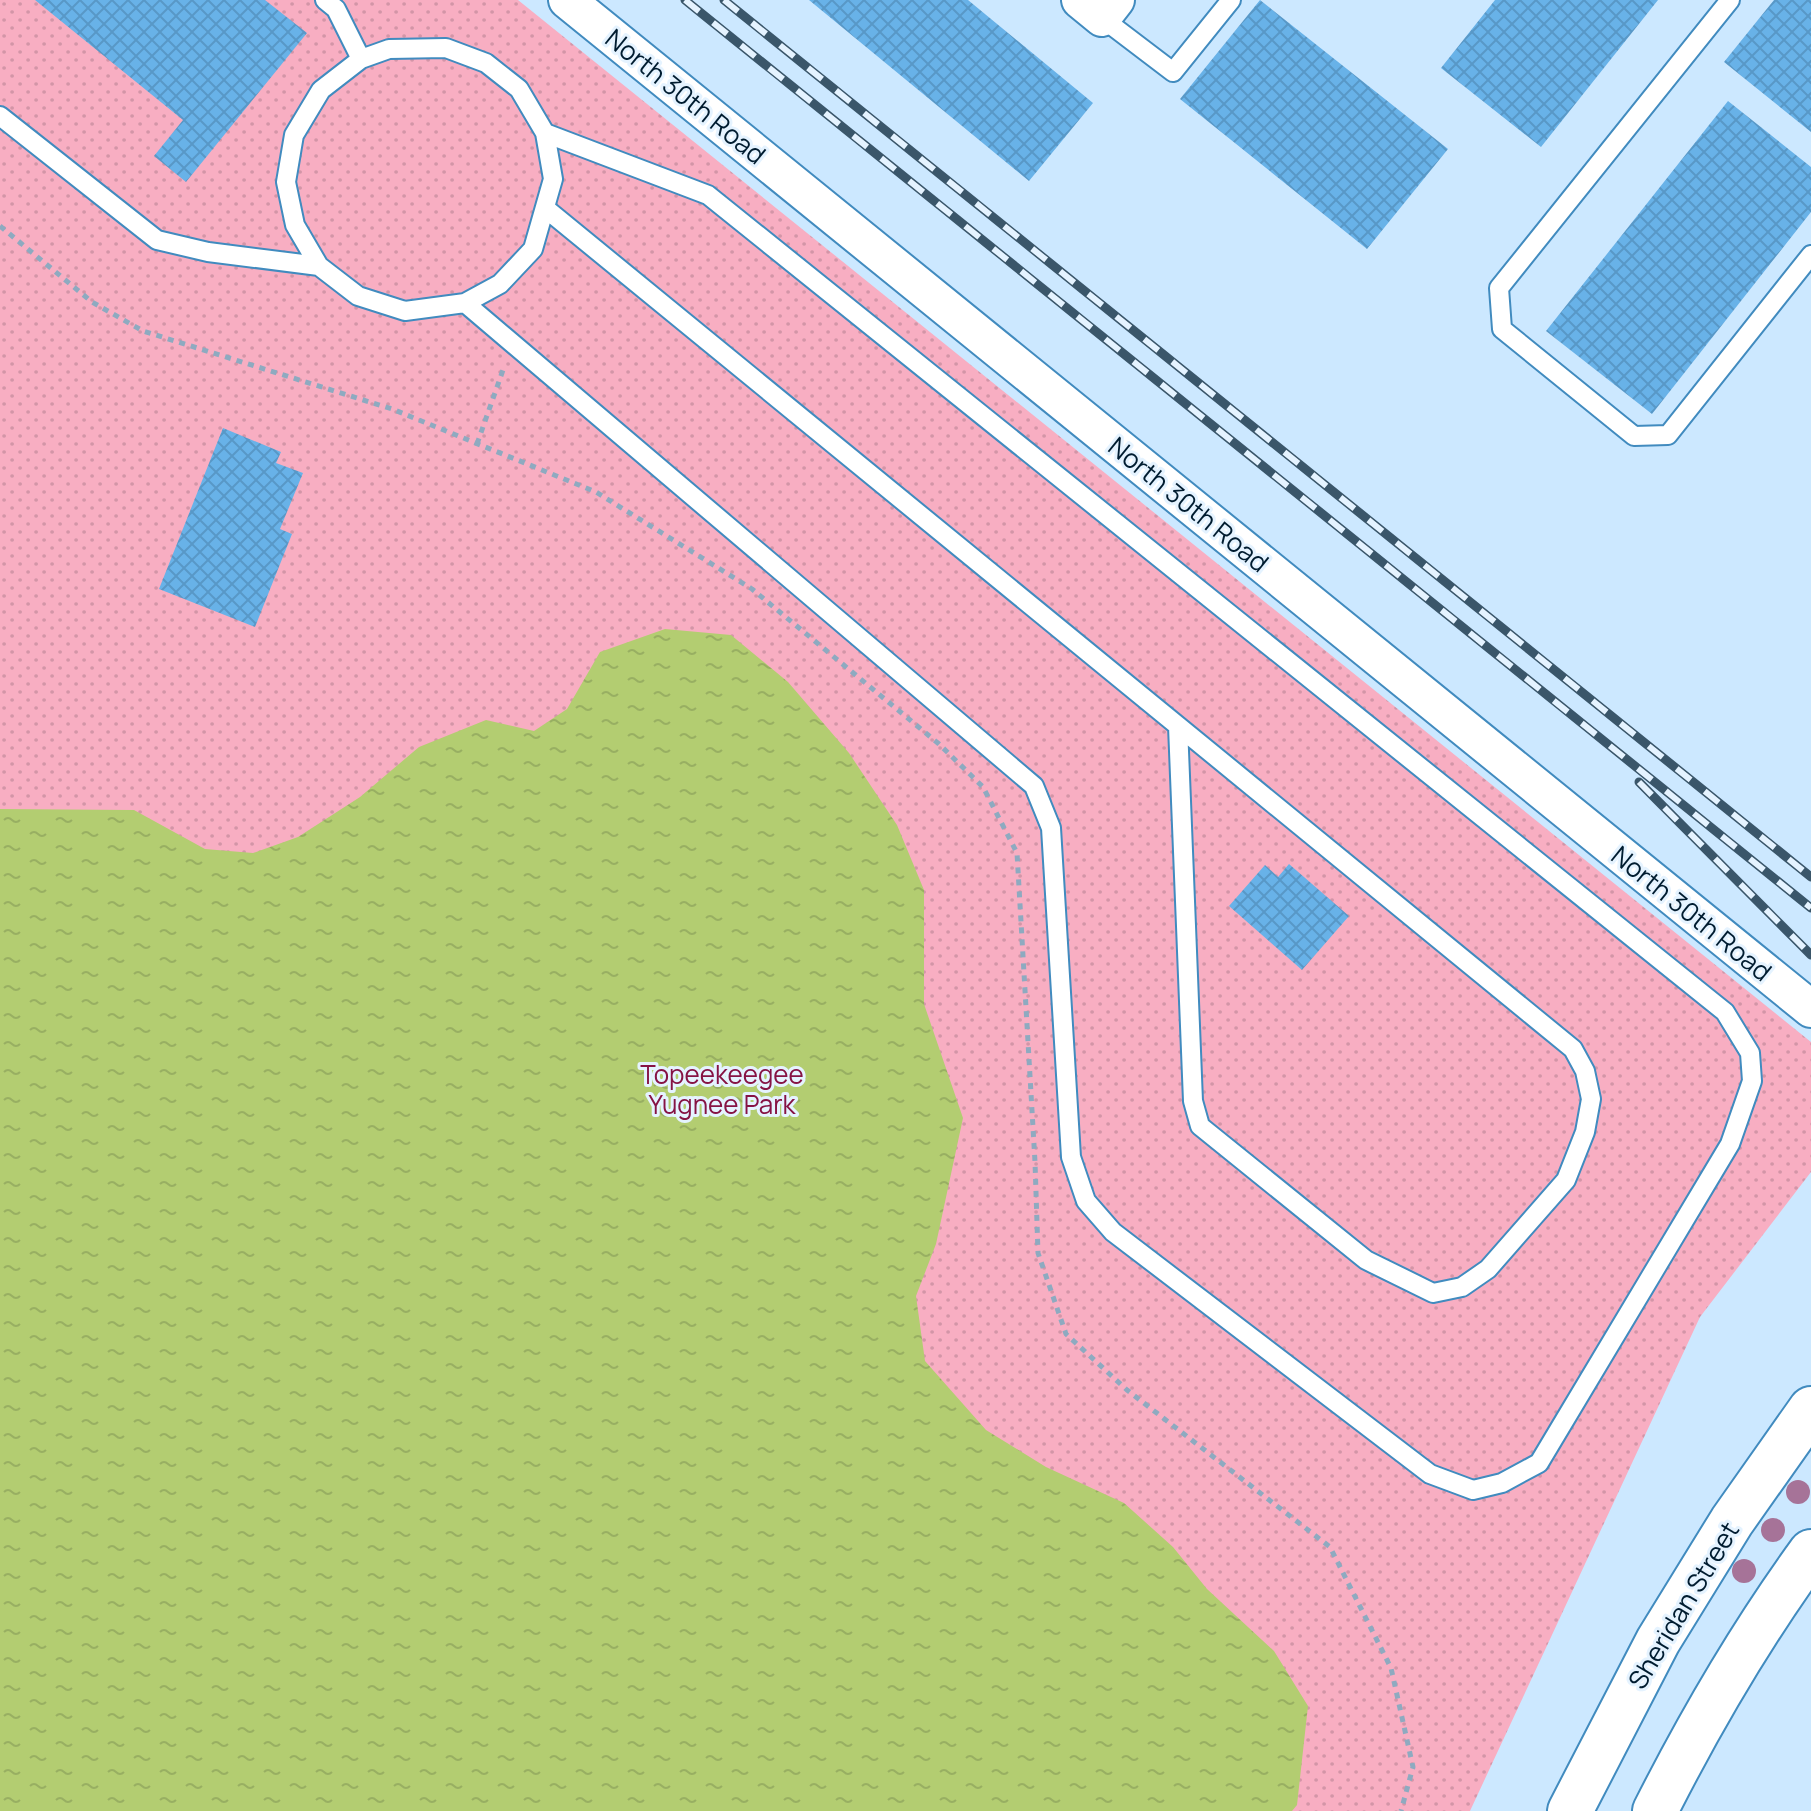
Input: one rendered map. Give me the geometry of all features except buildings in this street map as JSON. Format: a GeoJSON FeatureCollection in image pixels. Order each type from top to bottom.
{"type":"FeatureCollection","features":[{"type":"Feature","properties":{"kind":"main road","name":"Sheridan Street"},"geometry":{"type":"LineString","coordinates":[[1570,1811],[1658,1641],[1732,1521],[1811,1409]]}},
{"type":"Feature","properties":{"kind":"main road"},"geometry":{"type":"LineString","coordinates":[[1655,1811],[1679,1763],[1728,1681],[1811,1552]]}},
{"type":"Feature","properties":{"kind":"street","name":"North 30th Road"},"geometry":{"type":"LineString","coordinates":[[567,0],[1811,1009]]}},
{"type":"Feature","properties":{"kind":"lane"},"geometry":{"type":"LineString","coordinates":[[325,0],[336,9],[361,59]]}},
{"type":"Feature","properties":{"kind":"lane"},"geometry":{"type":"LineString","coordinates":[[1099,6],[1173,72],[1231,0]]}},
{"type":"Feature","properties":{"kind":"lane"},"geometry":{"type":"LineString","coordinates":[[1730,0],[1499,288],[1502,329],[1634,436],[1668,435],[1811,255]]}},
{"type":"Feature","properties":{"kind":"lane"},"geometry":{"type":"LineString","coordinates":[[446,48],[486,63],[519,89],[545,133],[553,179],[533,249],[500,284],[465,303],[405,311],[358,296],[319,266],[295,225],[286,182],[294,135],[321,90],[361,59],[389,49],[446,48]]}},
{"type":"Feature","properties":{"kind":"lane"},"geometry":{"type":"LineString","coordinates":[[0,116],[157,240],[208,252],[319,266]]}},
{"type":"Feature","properties":{"kind":"lane"},"geometry":{"type":"LineString","coordinates":[[465,303],[1034,786],[1051,828],[1071,1157],[1086,1201],[1113,1232],[1430,1474],[1473,1490],[1502,1483],[1539,1463],[1730,1144],[1752,1081],[1750,1053],[1725,1012],[708,195],[545,133]]}},
{"type":"Feature","properties":{"kind":"lane"},"geometry":{"type":"LineString","coordinates":[[545,208],[1573,1049],[1585,1071],[1591,1099],[1585,1132],[1566,1180],[1496,1261],[1462,1287],[1433,1293],[1366,1260],[1200,1126],[1193,1101],[1178,726]]}},
{"type":"Feature","properties":{"kind":"path"},"geometry":{"type":"LineString","coordinates":[[0,226],[92,302],[143,331],[392,409],[596,492],[752,589],[939,744],[983,787],[1017,853],[1038,1253],[1066,1334],[1127,1390],[1330,1547],[1391,1668],[1413,1767],[1401,1811]]}},
{"type":"Feature","properties":{"kind":"path"},"geometry":{"type":"LineString","coordinates":[[477,444],[512,343]]}},
{"type":"Feature","properties":{"kind":"green space","name":"Topeekeegee Yugnee Park"},"geometry":{"type":"Polygon","coordinates":[[[0,0],[518,0],[1811,1042],[1811,1172],[1700,1317],[1470,1811],[0,1811],[0,0]]]}},
{"type":"Feature","properties":{"kind":"water"},"geometry":{"type":"Polygon","coordinates":[[[665,629],[731,635],[788,682],[849,753],[897,825],[924,890],[924,1004],[963,1118],[936,1244],[916,1296],[925,1361],[986,1430],[1046,1467],[1124,1503],[1173,1547],[1207,1589],[1274,1651],[1308,1706],[1297,1805],[1292,1811],[0,1811],[0,809],[134,810],[205,849],[253,853],[298,837],[360,797],[419,747],[486,720],[534,731],[567,709],[600,652],[665,629]]]}},
{"type":"Feature","properties":{"kind":"railway"},"geometry":{"type":"LineString","coordinates":[[685,0],[1811,908]]}},
{"type":"Feature","properties":{"kind":"railway"},"geometry":{"type":"LineString","coordinates":[[724,0],[1811,877]]}},
{"type":"Feature","properties":{"kind":"railway"},"geometry":{"type":"LineString","coordinates":[[1639,782],[1811,955]]}}]}
